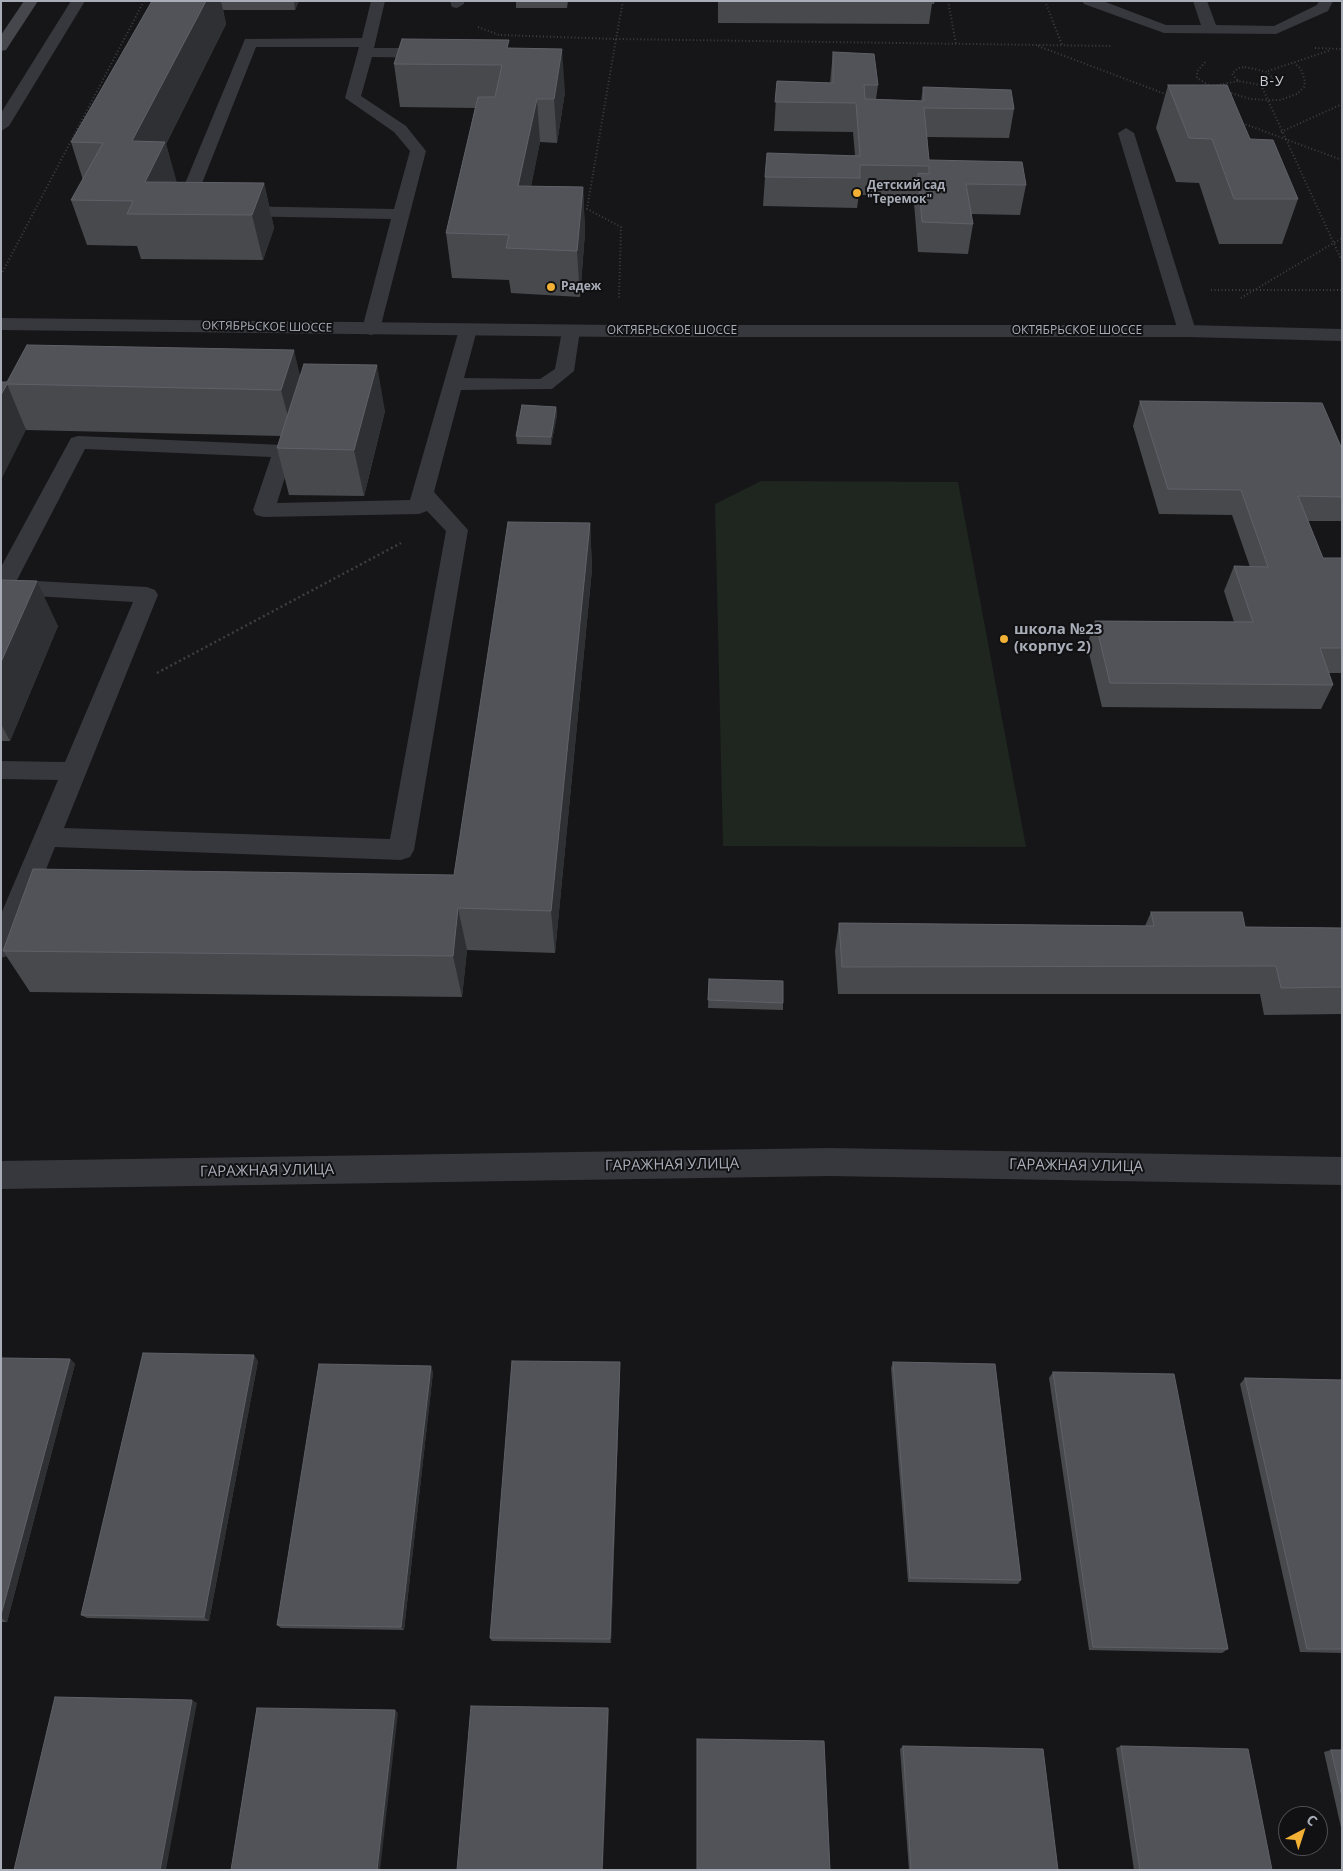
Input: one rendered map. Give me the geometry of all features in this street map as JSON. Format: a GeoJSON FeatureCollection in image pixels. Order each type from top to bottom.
{"type":"FeatureCollection","features":[{"type":"Feature","properties":{"kind":"main road"},"geometry":{"type":"LineString","coordinates":[[1,47],[31,1]]}},
{"type":"Feature","properties":{"kind":"street"},"geometry":{"type":"LineString","coordinates":[[1,126],[78,1]]}},
{"type":"Feature","properties":{"kind":"street"},"geometry":{"type":"LineString","coordinates":[[371,329],[418,151],[400,129],[353,98],[378,1]]}},
{"type":"Feature","properties":{"kind":"street"},"geometry":{"type":"LineString","coordinates":[[1089,1],[1164,29],[1276,30],[1323,8],[1326,1]]}},
{"type":"Feature","properties":{"kind":"street"},"geometry":{"type":"LineString","coordinates":[[1200,1],[1210,29]]}},
{"type":"Feature","properties":{"kind":"street"},"geometry":{"type":"LineString","coordinates":[[401,214],[183,210],[250,42],[367,47],[452,54]]}},
{"type":"Feature","properties":{"kind":"street"},"geometry":{"type":"LineString","coordinates":[[1126,134],[1187,331]]}},
{"type":"Feature","properties":{"kind":"street","name":"ОКТЯБРЬСКОЕ ШОССЕ"},"geometry":{"type":"LineString","coordinates":[[1,324],[571,331],[1187,331],[1342,335]]}},
{"type":"Feature","properties":{"kind":"street"},"geometry":{"type":"LineString","coordinates":[[1,947],[147,595],[2,588],[78,442],[283,451],[264,510],[419,507],[468,330]]}},
{"type":"Feature","properties":{"kind":"street"},"geometry":{"type":"LineString","coordinates":[[453,384],[545,385],[564,370],[571,331]]}},
{"type":"Feature","properties":{"kind":"street"},"geometry":{"type":"LineString","coordinates":[[46,838],[401,850],[457,530],[423,493]]}},
{"type":"Feature","properties":{"kind":"street"},"geometry":{"type":"LineString","coordinates":[[1,770],[74,771]]}},
{"type":"Feature","properties":{"kind":"street","name":"ГАРАЖНАЯ УЛИЦА"},"geometry":{"type":"LineString","coordinates":[[1,1175],[830,1162],[1342,1171]]}},
{"type":"Feature","properties":{"kind":"path"},"geometry":{"type":"LineString","coordinates":[[1,275],[144,1]]}},
{"type":"Feature","properties":{"kind":"path"},"geometry":{"type":"LineString","coordinates":[[618,331],[621,226],[587,210],[623,1]]}},
{"type":"Feature","properties":{"kind":"path"},"geometry":{"type":"LineString","coordinates":[[948,1],[956,44]]}},
{"type":"Feature","properties":{"kind":"path"},"geometry":{"type":"LineString","coordinates":[[1045,1],[1062,45]]}},
{"type":"Feature","properties":{"kind":"path"},"geometry":{"type":"LineString","coordinates":[[472,24],[499,35],[616,39],[1117,46]]}},
{"type":"Feature","properties":{"kind":"path"},"geometry":{"type":"LineString","coordinates":[[1034,45],[1174,97]]}},
{"type":"Feature","properties":{"kind":"path"},"geometry":{"type":"LineString","coordinates":[[1314,48],[1342,49]]}},
{"type":"Feature","properties":{"kind":"path"},"geometry":{"type":"LineString","coordinates":[[1267,72],[1334,49]]}},
{"type":"Feature","properties":{"kind":"path"},"geometry":{"type":"LineString","coordinates":[[1209,60],[1197,72],[1197,78],[1218,89]]}},
{"type":"Feature","properties":{"kind":"path"},"geometry":{"type":"LineString","coordinates":[[1224,91],[1250,99],[1266,100],[1280,100],[1297,94],[1304,87],[1304,75],[1294,63]]}},
{"type":"Feature","properties":{"kind":"path"},"geometry":{"type":"LineString","coordinates":[[1202,89],[1238,81],[1260,85],[1272,82],[1274,78],[1267,72],[1253,68],[1238,68],[1232,74],[1238,81]]}},
{"type":"Feature","properties":{"kind":"path"},"geometry":{"type":"LineString","coordinates":[[1260,85],[1342,261]]}},
{"type":"Feature","properties":{"kind":"path"},"geometry":{"type":"LineString","coordinates":[[1281,132],[1342,104]]}},
{"type":"Feature","properties":{"kind":"path"},"geometry":{"type":"LineString","coordinates":[[1238,121],[1342,160]]}},
{"type":"Feature","properties":{"kind":"path"},"geometry":{"type":"LineString","coordinates":[[1187,331],[1342,238]]}},
{"type":"Feature","properties":{"kind":"path"},"geometry":{"type":"LineString","coordinates":[[1173,288],[1342,290]]}},
{"type":"Feature","properties":{"kind":"path"},"geometry":{"type":"LineString","coordinates":[[102,702],[447,519]]}},
{"type":"Feature","properties":{"kind":"shaded area"},"geometry":{"type":"Polygon","coordinates":[[[761,481],[958,482],[1026,847],[723,846],[715,504],[761,481]]]}},
{"type":"Feature","properties":{"kind":"building"},"geometry":{"type":"Polygon","coordinates":[[[152,1],[206,1],[132,141],[165,142],[145,182],[264,183],[252,215],[127,214],[133,201],[71,200],[103,143],[71,142],[152,1]]]}},
{"type":"Feature","properties":{"kind":"building"},"geometry":{"type":"Polygon","coordinates":[[[402,39],[509,40],[507,48],[562,49],[554,99],[537,99],[518,186],[583,187],[577,251],[506,248],[509,235],[446,233],[478,97],[495,97],[502,65],[394,64],[402,39]]]}},
{"type":"Feature","properties":{"kind":"building"},"geometry":{"type":"Polygon","coordinates":[[[833,52],[874,54],[878,85],[864,85],[865,99],[924,101],[923,87],[1011,90],[1014,109],[924,108],[929,160],[1022,162],[1026,185],[966,184],[973,224],[922,222],[918,173],[929,174],[929,166],[860,165],[860,178],[765,177],[767,153],[860,156],[856,103],[775,102],[777,81],[833,83],[833,52]]]}},
{"type":"Feature","properties":{"kind":"building"},"geometry":{"type":"Polygon","coordinates":[[[1168,85],[1227,85],[1250,139],[1273,140],[1298,199],[1234,199],[1212,139],[1189,138],[1168,85]]]}},
{"type":"Feature","properties":{"kind":"building"},"geometry":{"type":"Polygon","coordinates":[[[27,345],[294,350],[281,390],[7,384],[1,395],[1,382],[7,382],[27,345]]]}},
{"type":"Feature","properties":{"kind":"building"},"geometry":{"type":"Polygon","coordinates":[[[304,364],[377,365],[354,450],[277,448],[304,364]]]}},
{"type":"Feature","properties":{"kind":"building"},"geometry":{"type":"Polygon","coordinates":[[[1140,401],[1322,403],[1342,449],[1342,497],[1298,496],[1323,558],[1342,558],[1342,648],[1320,648],[1333,685],[1110,683],[1095,621],[1253,622],[1234,566],[1268,567],[1241,490],[1168,489],[1140,401]]]}},
{"type":"Feature","properties":{"kind":"building"},"geometry":{"type":"Polygon","coordinates":[[[522,405],[556,407],[551,437],[516,436],[522,405]]]}},
{"type":"Feature","properties":{"kind":"building"},"geometry":{"type":"Polygon","coordinates":[[[508,522],[590,523],[551,911],[458,908],[453,956],[3,951],[33,869],[454,875],[508,522]]]}},
{"type":"Feature","properties":{"kind":"building"},"geometry":{"type":"Polygon","coordinates":[[[1,580],[37,581],[1,662],[1,580]]]}},
{"type":"Feature","properties":{"kind":"building"},"geometry":{"type":"Polygon","coordinates":[[[1151,912],[1242,912],[1245,927],[1342,928],[1342,987],[1281,988],[1276,966],[842,967],[839,923],[1154,926],[1151,912]]]}},
{"type":"Feature","properties":{"kind":"building"},"geometry":{"type":"Polygon","coordinates":[[[709,979],[783,981],[783,1003],[708,1000],[709,979]]]}},
{"type":"Feature","properties":{"kind":"building"},"geometry":{"type":"Polygon","coordinates":[[[143,1353],[254,1355],[204,1617],[81,1615],[143,1353]]]}},
{"type":"Feature","properties":{"kind":"building"},"geometry":{"type":"Polygon","coordinates":[[[1,1358],[70,1359],[1,1615],[1,1358]]]}},
{"type":"Feature","properties":{"kind":"building"},"geometry":{"type":"Polygon","coordinates":[[[512,1361],[620,1362],[610,1639],[490,1638],[512,1361]]]}},
{"type":"Feature","properties":{"kind":"building"},"geometry":{"type":"Polygon","coordinates":[[[893,1362],[995,1364],[1021,1580],[910,1578],[893,1362]]]}},
{"type":"Feature","properties":{"kind":"building"},"geometry":{"type":"Polygon","coordinates":[[[319,1364],[431,1366],[401,1627],[277,1625],[319,1364]]]}},
{"type":"Feature","properties":{"kind":"building"},"geometry":{"type":"Polygon","coordinates":[[[1053,1372],[1174,1374],[1228,1649],[1093,1647],[1053,1372]]]}},
{"type":"Feature","properties":{"kind":"building"},"geometry":{"type":"Polygon","coordinates":[[[1245,1378],[1342,1380],[1342,1649],[1307,1649],[1245,1378]]]}},
{"type":"Feature","properties":{"kind":"building"},"geometry":{"type":"Polygon","coordinates":[[[55,1697],[192,1700],[160,1870],[14,1870],[55,1697]]]}},
{"type":"Feature","properties":{"kind":"building"},"geometry":{"type":"Polygon","coordinates":[[[471,1706],[608,1708],[602,1870],[457,1870],[471,1706]]]}},
{"type":"Feature","properties":{"kind":"building"},"geometry":{"type":"Polygon","coordinates":[[[257,1708],[395,1710],[377,1870],[231,1870],[257,1708]]]}},
{"type":"Feature","properties":{"kind":"building"},"geometry":{"type":"Polygon","coordinates":[[[697,1739],[824,1741],[830,1870],[697,1870],[697,1739]]]}},
{"type":"Feature","properties":{"kind":"building"},"geometry":{"type":"Polygon","coordinates":[[[903,1746],[1043,1749],[1058,1870],[911,1870],[903,1746]]]}},
{"type":"Feature","properties":{"kind":"building"},"geometry":{"type":"Polygon","coordinates":[[[1121,1746],[1248,1749],[1272,1870],[1140,1870],[1121,1746]]]}},
{"type":"Feature","properties":{"kind":"building"},"geometry":{"type":"Polygon","coordinates":[[[1331,1750],[1342,1750],[1342,1797],[1331,1750]]]}},
{"type":"Feature","properties":{"kind":"place","name":"Детский сад \"Теремок\""},"geometry":{"type":"Point","coordinates":[857,193]}},
{"type":"Feature","properties":{"kind":"place","name":"Радеж"},"geometry":{"type":"Point","coordinates":[551,287]}},
{"type":"Feature","properties":{"kind":"place","name":"школа №23 (корпус 2)"},"geometry":{"type":"Point","coordinates":[1004,639]}},
{"type":"Feature","properties":{"kind":"district","name":"В-У"},"geometry":{"type":"Point","coordinates":[1272,82]}}]}
